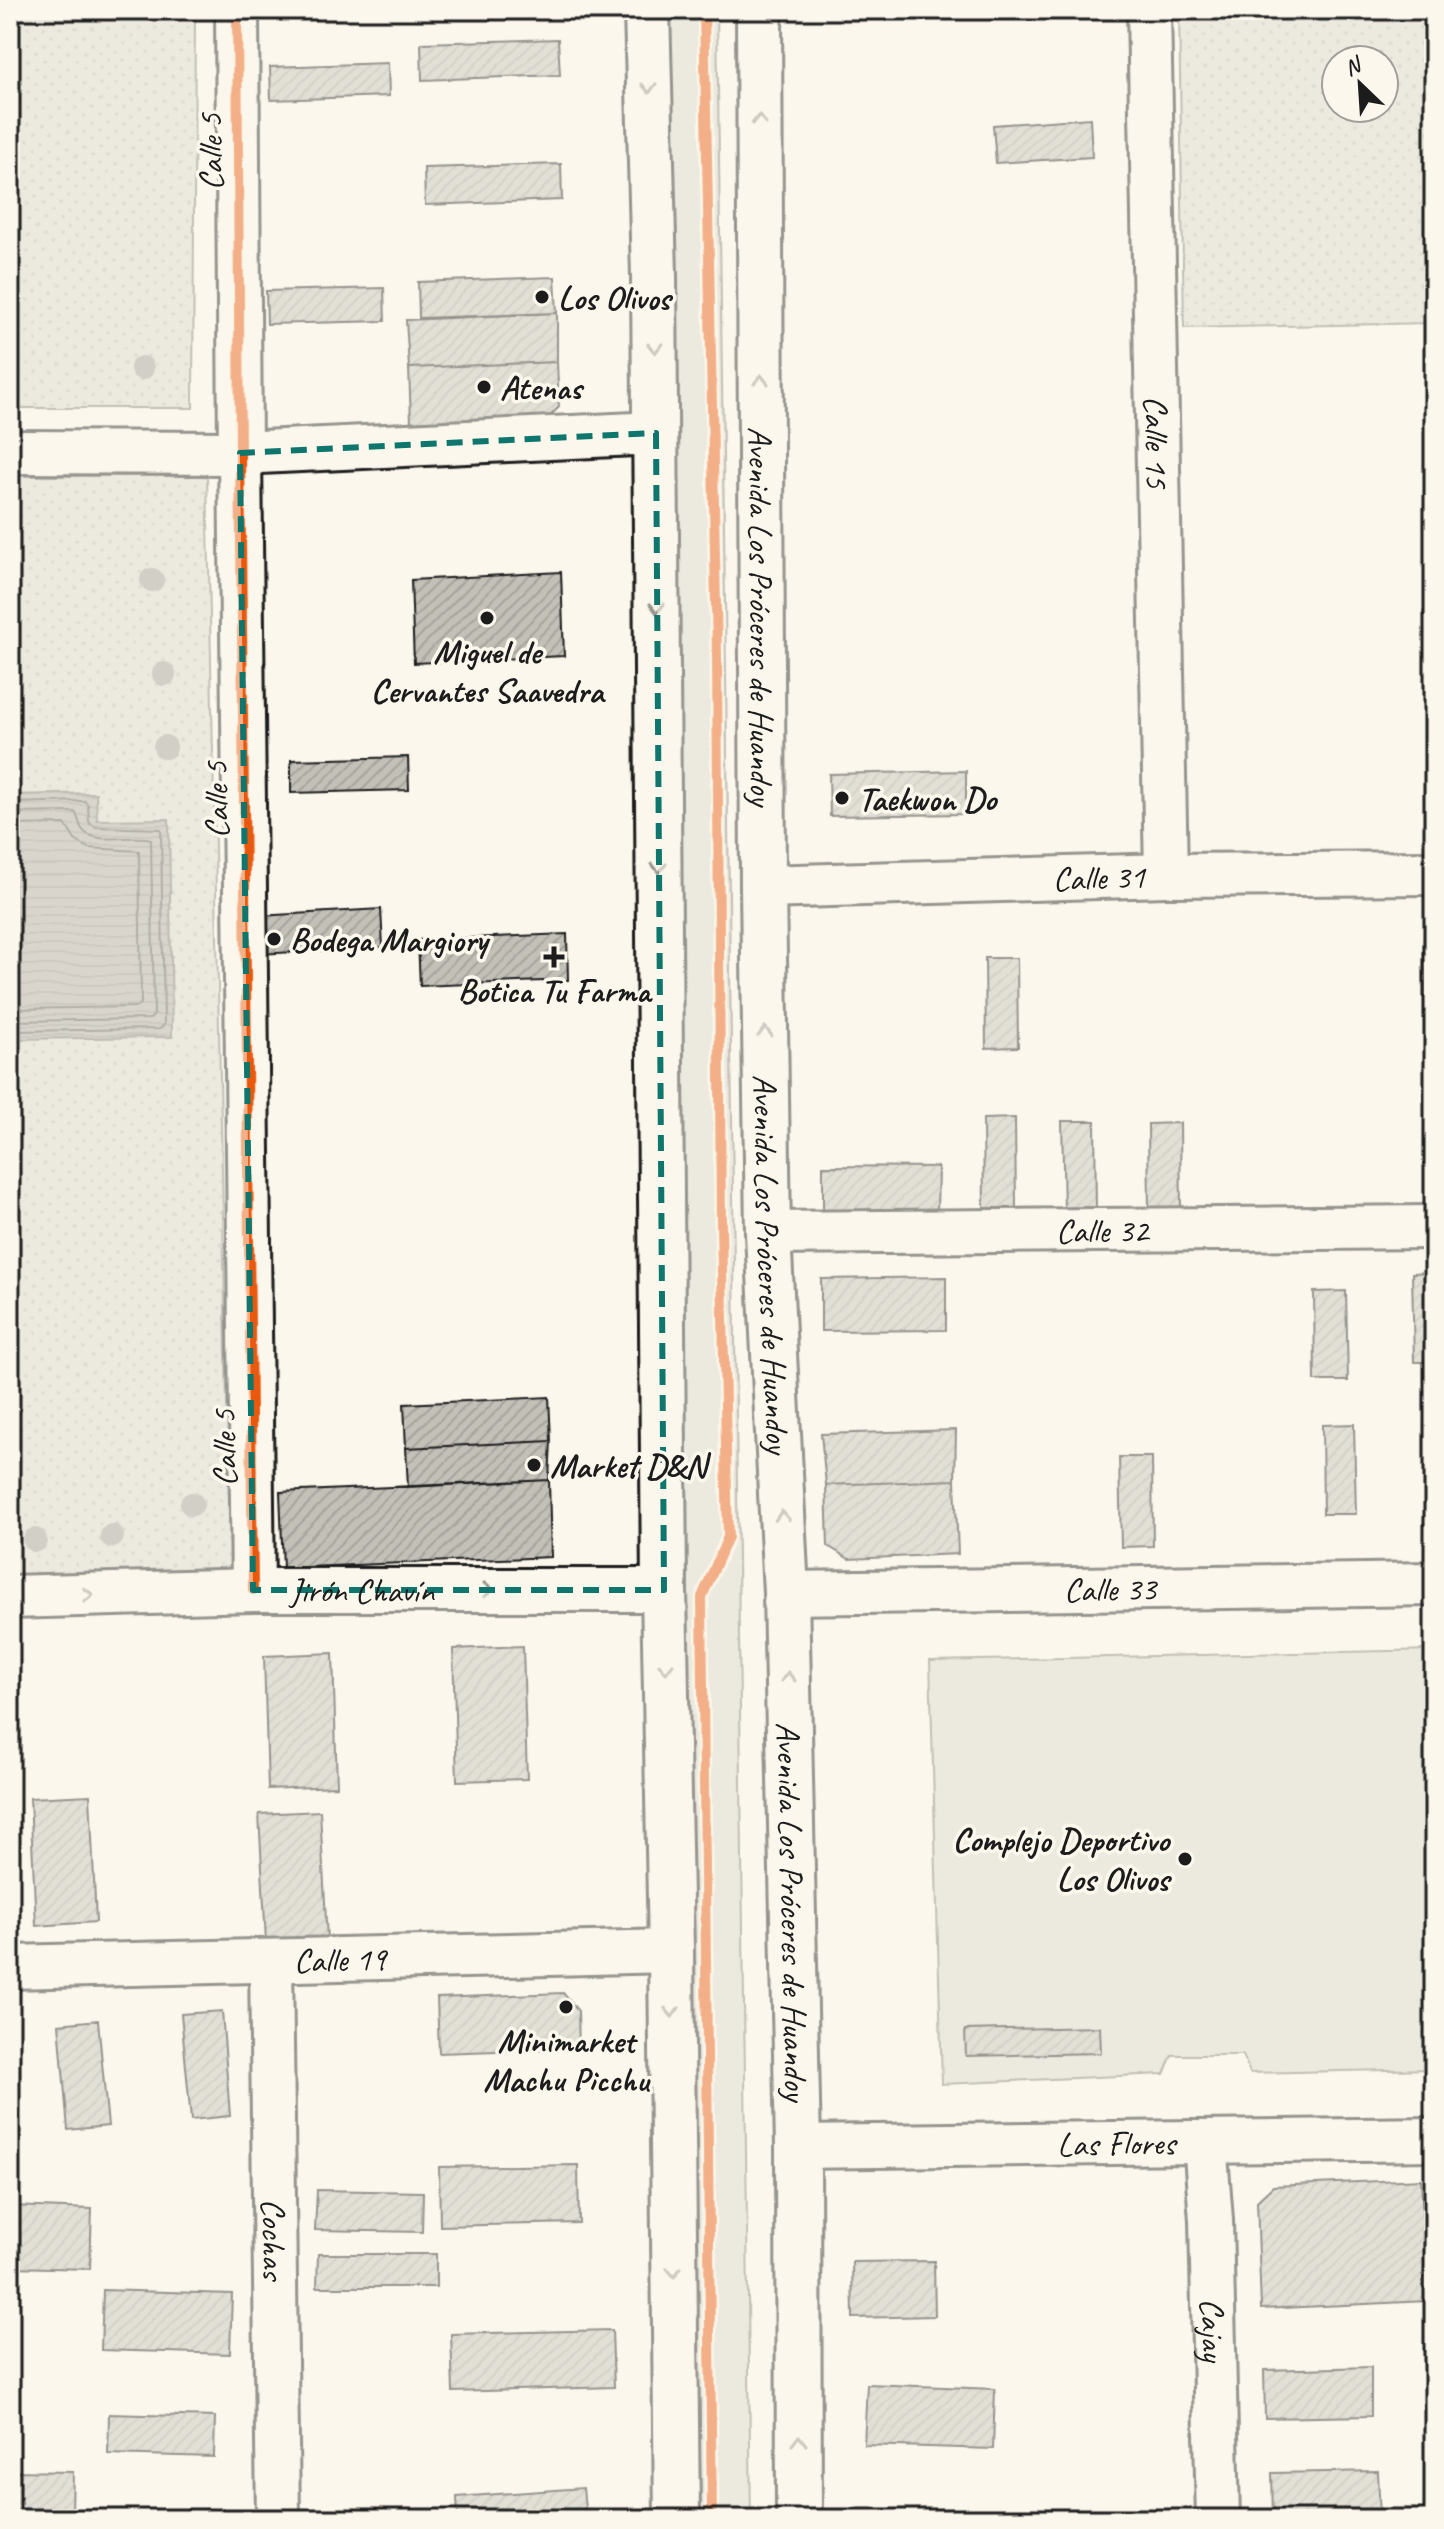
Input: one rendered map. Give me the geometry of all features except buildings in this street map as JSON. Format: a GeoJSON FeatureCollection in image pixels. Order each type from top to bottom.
{"type":"FeatureCollection","features":[{"type":"Feature","properties":{"kind":"main road"},"geometry":{"type":"LineString","coordinates":[[647,10],[656,433],[664,1590],[677,2519]]}},
{"type":"Feature","properties":{"kind":"main road","name":"Avenida Los Próceres de Huandoy"},"geometry":{"type":"LineString","coordinates":[[759,10],[763,887],[768,1233],[786,1593],[798,2147],[799,2519]]}},
{"type":"Feature","properties":{"kind":"street","name":"Calle 5"},"geometry":{"type":"LineString","coordinates":[[237,10],[253,1590]]}},
{"type":"Feature","properties":{"kind":"street","name":"Calle 15"},"geometry":{"type":"LineString","coordinates":[[1149,10],[1166,875]]}},
{"type":"Feature","properties":{"kind":"street"},"geometry":{"type":"LineString","coordinates":[[10,452],[240,453],[656,433]]}},
{"type":"Feature","properties":{"kind":"street","name":"Calle 31"},"geometry":{"type":"LineString","coordinates":[[763,887],[1166,875],[1434,873]]}},
{"type":"Feature","properties":{"kind":"street","name":"Calle 32"},"geometry":{"type":"LineString","coordinates":[[768,1233],[1434,1227]]}},
{"type":"Feature","properties":{"kind":"street","name":"Calle 33"},"geometry":{"type":"LineString","coordinates":[[786,1593],[1434,1584]]}},
{"type":"Feature","properties":{"kind":"street","name":"Jirón Chavín"},"geometry":{"type":"LineString","coordinates":[[10,1597],[253,1590],[664,1590]]}},
{"type":"Feature","properties":{"kind":"street","name":"Calle 19"},"geometry":{"type":"LineString","coordinates":[[10,1967],[671,1951]]}},
{"type":"Feature","properties":{"kind":"street","name":"Cochas"},"geometry":{"type":"LineString","coordinates":[[271,1961],[278,2519]]}},
{"type":"Feature","properties":{"kind":"street","name":"Las Flores"},"geometry":{"type":"LineString","coordinates":[[798,2147],[1434,2139]]}},
{"type":"Feature","properties":{"kind":"street","name":"Cajay"},"geometry":{"type":"LineString","coordinates":[[1205,2142],[1211,2220],[1218,2519]]}},
{"type":"Feature","properties":{"kind":"highlighted area"},"geometry":{"type":"Polygon","coordinates":[[[656,433],[664,1590],[253,1590],[240,453],[656,433]]]}},
{"type":"Feature","properties":{"kind":"shaded area"},"geometry":{"type":"Polygon","coordinates":[[[10,10],[195,10],[193,408],[10,408],[10,10]]]}},
{"type":"Feature","properties":{"kind":"shaded area"},"geometry":{"type":"Polygon","coordinates":[[[664,10],[717,10],[751,2519],[701,2519],[664,10]]]}},
{"type":"Feature","properties":{"kind":"shaded area"},"geometry":{"type":"Polygon","coordinates":[[[1179,10],[1434,10],[1434,323],[1184,328],[1179,10]]]}},
{"type":"Feature","properties":{"kind":"shaded area"},"geometry":{"type":"Polygon","coordinates":[[[10,476],[207,476],[231,1586],[10,1588],[10,476]]]}},
{"type":"Feature","properties":{"kind":"shaded area","name":"Complejo Deportivo Los Olivos"},"geometry":{"type":"Polygon","coordinates":[[[1434,1650],[1434,2069],[1250,2073],[1243,2055],[1172,2055],[1164,2074],[942,2084],[930,1661],[1434,1650]]]}},
{"type":"Feature","properties":{"kind":"water"},"geometry":{"type":"Polygon","coordinates":[[[96,793],[97,820],[169,819],[172,1037],[10,1039],[10,795],[96,793]]]}},
{"type":"Feature","properties":{"kind":"cycle path"},"geometry":{"type":"LineString","coordinates":[[237,10],[253,1590]]}},
{"type":"Feature","properties":{"kind":"cycle path"},"geometry":{"type":"LineString","coordinates":[[704,10],[717,656],[721,1226],[728,1537],[702,1597],[712,2519]]}},
{"type":"Feature","properties":{"kind":"place","name":"Los Olivos"},"geometry":{"type":"Point","coordinates":[542,297]}},
{"type":"Feature","properties":{"kind":"place","name":"Atenas"},"geometry":{"type":"Point","coordinates":[484,387]}},
{"type":"Feature","properties":{"kind":"place","name":"Miguel de Cervantes Saavedra"},"geometry":{"type":"Point","coordinates":[487,618]}},
{"type":"Feature","properties":{"kind":"place","name":"Taekwon Do"},"geometry":{"type":"Point","coordinates":[842,798]}},
{"type":"Feature","properties":{"kind":"place","name":"Bodega Margiory"},"geometry":{"type":"Point","coordinates":[274,939]}},
{"type":"Feature","properties":{"kind":"place","name":"Botica Tu Farma"},"geometry":{"type":"Point","coordinates":[554,957]}},
{"type":"Feature","properties":{"kind":"place","name":"Market D&N"},"geometry":{"type":"Point","coordinates":[534,1465]}},
{"type":"Feature","properties":{"kind":"place","name":"Complejo Deportivo Los Olivos"},"geometry":{"type":"Point","coordinates":[1185,1859]}},
{"type":"Feature","properties":{"kind":"place","name":"Minimarket Machu Picchu"},"geometry":{"type":"Point","coordinates":[566,2007]}}]}
